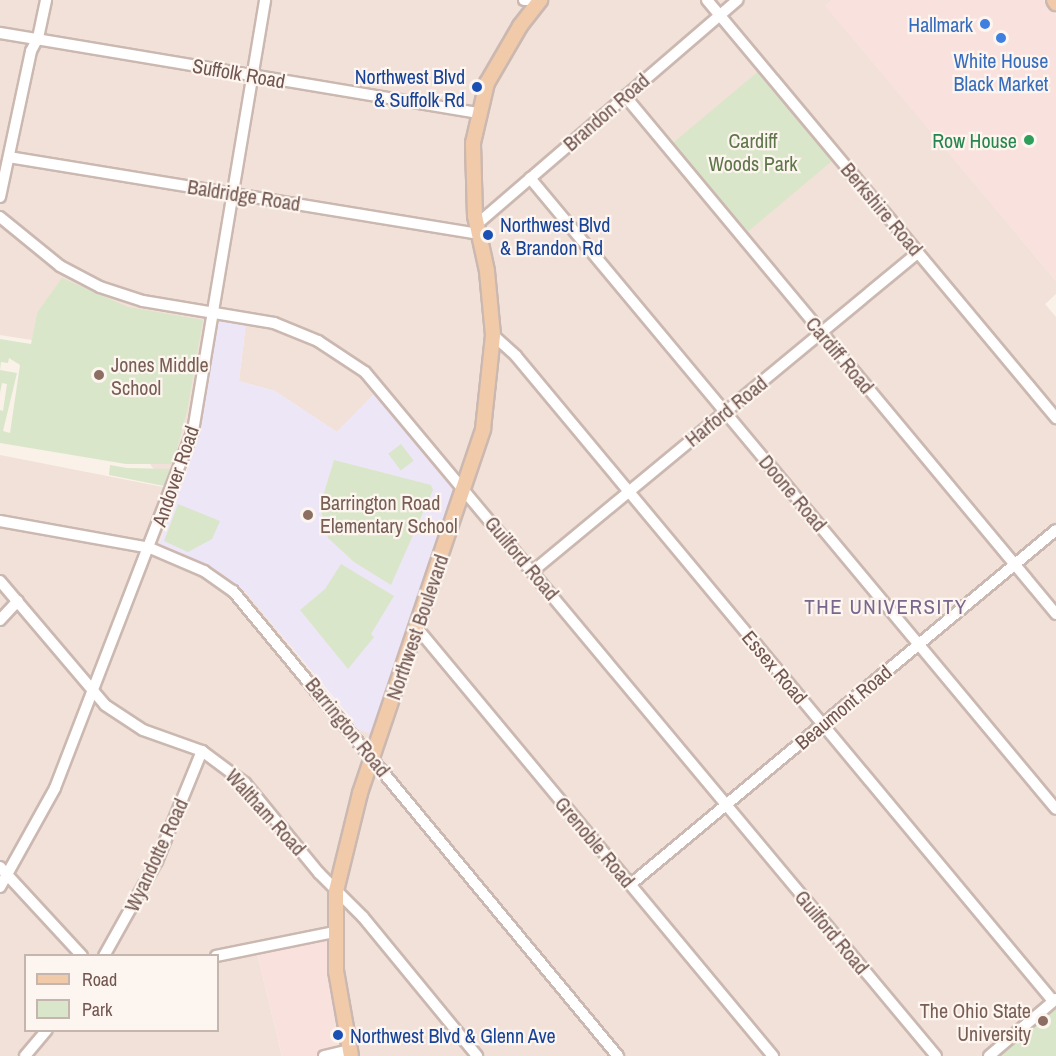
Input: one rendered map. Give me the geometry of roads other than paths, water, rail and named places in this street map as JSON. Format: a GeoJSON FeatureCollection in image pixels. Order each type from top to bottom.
{"type":"FeatureCollection","features":[{"type":"Feature","properties":{"kind":"main road","name":"Northwest Boulevard"},"geometry":{"type":"LineString","coordinates":[[350,1053],[334,932],[336,891],[349,831],[464,489],[488,406],[493,335],[471,175],[478,113],[502,53],[535,1]]}},
{"type":"Feature","properties":{"kind":"street"},"geometry":{"type":"LineString","coordinates":[[0,197],[31,51],[38,38],[46,0]]}},
{"type":"Feature","properties":{"kind":"street","name":"Andover Road"},"geometry":{"type":"LineString","coordinates":[[0,887],[4,871],[53,793],[150,548],[193,431],[265,0]]}},
{"type":"Feature","properties":{"kind":"street","name":"Berkshire Road"},"geometry":{"type":"LineString","coordinates":[[707,0],[1056,418]]}},
{"type":"Feature","properties":{"kind":"street","name":"Brandon Road"},"geometry":{"type":"LineString","coordinates":[[477,230],[530,178],[738,0]]}},
{"type":"Feature","properties":{"kind":"street","name":"Suffolk Road"},"geometry":{"type":"LineString","coordinates":[[0,33],[478,113]]}},
{"type":"Feature","properties":{"kind":"street","name":"Cardiff Road"},"geometry":{"type":"LineString","coordinates":[[625,96],[1056,614]]}},
{"type":"Feature","properties":{"kind":"street","name":"Baldridge Road"},"geometry":{"type":"LineString","coordinates":[[9,157],[232,194],[477,230]]}},
{"type":"Feature","properties":{"kind":"street","name":"Doone Road"},"geometry":{"type":"LineString","coordinates":[[530,178],[1056,809]]}},
{"type":"Feature","properties":{"kind":"street","name":"Guilford Road"},"geometry":{"type":"LineString","coordinates":[[0,217],[60,266],[100,287],[143,301],[274,323],[348,358],[381,390],[936,1056]]}},
{"type":"Feature","properties":{"kind":"street","name":"Harford Road"},"geometry":{"type":"LineString","coordinates":[[533,571],[918,252]]}},
{"type":"Feature","properties":{"kind":"street","name":"Essex Road"},"geometry":{"type":"LineString","coordinates":[[493,335],[516,356],[1055,1000]]}},
{"type":"Feature","properties":{"kind":"street","name":"Barrington Road"},"geometry":{"type":"LineString","coordinates":[[0,521],[150,548],[204,571],[233,591],[618,1056]]}},
{"type":"Feature","properties":{"kind":"street","name":"Beaumont Road"},"geometry":{"type":"LineString","coordinates":[[630,884],[1056,530]]}},
{"type":"Feature","properties":{"kind":"street","name":"Waltham Road"},"geometry":{"type":"LineString","coordinates":[[0,581],[93,692],[129,722],[202,751],[245,783],[336,891],[363,917],[477,1056]]}},
{"type":"Feature","properties":{"kind":"street"},"geometry":{"type":"LineString","coordinates":[[0,620],[18,601]]}},
{"type":"Feature","properties":{"kind":"street","name":"Grenoble Road"},"geometry":{"type":"LineString","coordinates":[[417,628],[773,1056]]}},
{"type":"Feature","properties":{"kind":"street","name":"Wyandotte Road"},"geometry":{"type":"LineString","coordinates":[[105,954],[157,861],[202,751]]}},
{"type":"Feature","properties":{"kind":"street"},"geometry":{"type":"LineString","coordinates":[[4,871],[80,954]]}},
{"type":"Feature","properties":{"kind":"street"},"geometry":{"type":"LineString","coordinates":[[219,955],[334,932]]}},
{"type":"Feature","properties":{"kind":"street"},"geometry":{"type":"LineString","coordinates":[[989,1056],[1055,1000]]}},
{"type":"Feature","properties":{"kind":"street"},"geometry":{"type":"LineString","coordinates":[[25,1056],[45,1032]]}},
{"type":"Feature","properties":{"kind":"street"},"geometry":{"type":"LineString","coordinates":[[324,1056],[350,1053]]}},
{"type":"Feature","properties":{"kind":"place","name":"Hallmark"},"geometry":{"type":"Point","coordinates":[985,24]}},
{"type":"Feature","properties":{"kind":"place","name":"White House Black Market"},"geometry":{"type":"Point","coordinates":[1001,38]}},
{"type":"Feature","properties":{"kind":"place","name":"Northwest Blvd & Suffolk Rd"},"geometry":{"type":"Point","coordinates":[477,87]}},
{"type":"Feature","properties":{"kind":"place","name":"Row House"},"geometry":{"type":"Point","coordinates":[1029,140]}},
{"type":"Feature","properties":{"kind":"place","name":"Northwest Blvd & Brandon Rd"},"geometry":{"type":"Point","coordinates":[488,235]}},
{"type":"Feature","properties":{"kind":"place","name":"Jones Middle School"},"geometry":{"type":"Point","coordinates":[99,375]}},
{"type":"Feature","properties":{"kind":"place","name":"Barrington Road Elementary School"},"geometry":{"type":"Point","coordinates":[308,515]}},
{"type":"Feature","properties":{"kind":"place","name":"The Ohio State University"},"geometry":{"type":"Point","coordinates":[1043,1021]}},
{"type":"Feature","properties":{"kind":"place","name":"Northwest Blvd & Glenn Ave"},"geometry":{"type":"Point","coordinates":[338,1035]}},
{"type":"Feature","properties":{"kind":"district","name":"THE UNIVERSITY"},"geometry":{"type":"Point","coordinates":[886,607]}},
{"type":"Feature","properties":{"kind":"park label","name":"Cardiff Woods Park"},"geometry":{"type":"Point","coordinates":[753,152]}}]}
